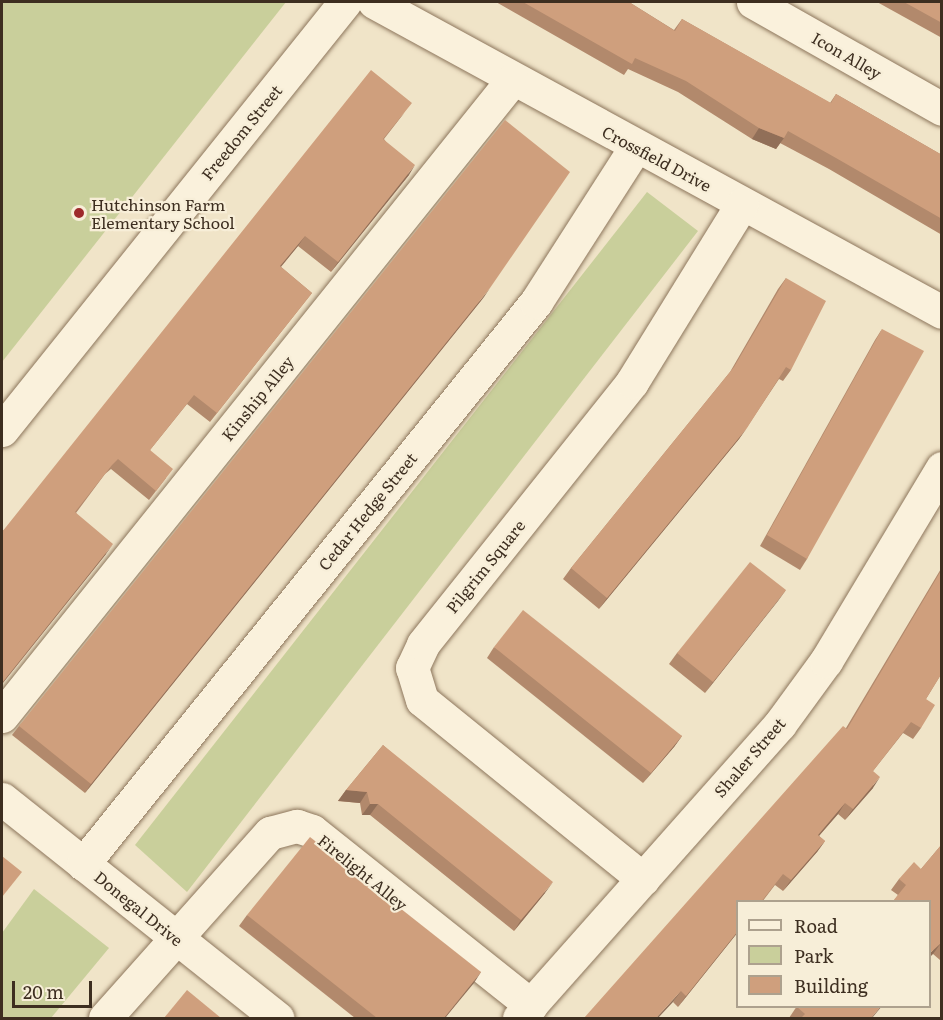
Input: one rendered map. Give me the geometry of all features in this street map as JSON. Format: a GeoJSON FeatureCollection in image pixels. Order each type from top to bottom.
{"type":"FeatureCollection","features":[{"type":"Feature","properties":{"kind":"street","name":"Freedom Street"},"geometry":{"type":"LineString","coordinates":[[2,430],[345,2]]}},
{"type":"Feature","properties":{"kind":"street","name":"Crossfield Drive"},"geometry":{"type":"LineString","coordinates":[[374,2],[512,80],[942,312]]}},
{"type":"Feature","properties":{"kind":"street","name":"Icon Alley"},"geometry":{"type":"LineString","coordinates":[[753,2],[942,109]]}},
{"type":"Feature","properties":{"kind":"street","name":"Kinship Alley"},"geometry":{"type":"LineString","coordinates":[[2,716],[512,80]]}},
{"type":"Feature","properties":{"kind":"street","name":"Cedar Hedge Street"},"geometry":{"type":"LineString","coordinates":[[83,864],[536,302],[636,146]]}},
{"type":"Feature","properties":{"kind":"street","name":"Pilgrim Square"},"geometry":{"type":"LineString","coordinates":[[644,879],[422,700],[412,668],[423,644],[632,382],[742,204]]}},
{"type":"Feature","properties":{"kind":"street","name":"Shaler Street"},"geometry":{"type":"LineString","coordinates":[[525,1012],[780,724],[826,661],[942,468]]}},
{"type":"Feature","properties":{"kind":"street","name":"Donegal Drive"},"geometry":{"type":"LineString","coordinates":[[2,798],[277,1018]]}},
{"type":"Feature","properties":{"kind":"street","name":"Firelight Alley"},"geometry":{"type":"LineString","coordinates":[[105,1018],[270,833],[297,826],[312,831],[525,1012]]}},
{"type":"Feature","properties":{"kind":"green space","name":"Hutchinson Farm Elementary School"},"geometry":{"type":"Polygon","coordinates":[[[2,2],[286,2],[2,362],[2,2]]]}},
{"type":"Feature","properties":{"kind":"green space"},"geometry":{"type":"Polygon","coordinates":[[[647,192],[698,231],[187,892],[135,845],[647,192]]]}},
{"type":"Feature","properties":{"kind":"green space"},"geometry":{"type":"Polygon","coordinates":[[[34,889],[109,948],[51,1018],[2,1018],[2,933],[34,889]]]}},
{"type":"Feature","properties":{"kind":"building"},"geometry":{"type":"Polygon","coordinates":[[[523,2],[629,2],[675,31],[682,19],[831,103],[836,94],[942,155],[942,219],[788,131],[784,138],[759,128],[686,81],[635,58],[632,64],[523,2]]]}},
{"type":"Feature","properties":{"kind":"building"},"geometry":{"type":"Polygon","coordinates":[[[904,2],[942,2],[942,23],[904,2]]]}},
{"type":"Feature","properties":{"kind":"building"},"geometry":{"type":"Polygon","coordinates":[[[371,70],[412,103],[383,139],[415,165],[338,262],[305,236],[280,266],[312,293],[217,413],[194,395],[150,450],[173,469],[156,491],[118,459],[112,465],[75,512],[113,544],[2,683],[2,532],[371,70]]]}},
{"type":"Feature","properties":{"kind":"building"},"geometry":{"type":"Polygon","coordinates":[[[505,120],[570,172],[490,288],[91,784],[19,726],[505,120]]]}},
{"type":"Feature","properties":{"kind":"building"},"geometry":{"type":"Polygon","coordinates":[[[786,278],[826,301],[791,370],[786,367],[747,428],[607,598],[571,568],[734,367],[786,278]]]}},
{"type":"Feature","properties":{"kind":"building"},"geometry":{"type":"Polygon","coordinates":[[[882,329],[924,351],[807,559],[767,535],[882,329]]]}},
{"type":"Feature","properties":{"kind":"building"},"geometry":{"type":"Polygon","coordinates":[[[750,562],[786,590],[713,682],[677,653],[750,562]]]}},
{"type":"Feature","properties":{"kind":"building"},"geometry":{"type":"Polygon","coordinates":[[[942,569],[942,673],[926,699],[935,705],[921,728],[911,722],[873,771],[880,777],[853,809],[845,803],[818,835],[825,841],[791,880],[783,874],[763,900],[736,900],[736,934],[686,996],[681,991],[656,1018],[584,1018],[843,726],[847,729],[942,569]]]}},
{"type":"Feature","properties":{"kind":"building"},"geometry":{"type":"Polygon","coordinates":[[[523,610],[682,736],[651,773],[494,647],[523,610]]]}},
{"type":"Feature","properties":{"kind":"building"},"geometry":{"type":"Polygon","coordinates":[[[383,745],[553,882],[521,920],[378,804],[370,804],[367,792],[346,790],[383,745]]]}},
{"type":"Feature","properties":{"kind":"building"},"geometry":{"type":"Polygon","coordinates":[[[310,837],[481,972],[444,1018],[377,1018],[247,915],[310,837]]]}},
{"type":"Feature","properties":{"kind":"building"},"geometry":{"type":"Polygon","coordinates":[[[942,844],[942,943],[931,952],[931,900],[894,900],[906,885],[899,879],[914,862],[921,869],[942,844]]]}},
{"type":"Feature","properties":{"kind":"building"},"geometry":{"type":"Polygon","coordinates":[[[2,856],[22,872],[2,897],[2,856]]]}},
{"type":"Feature","properties":{"kind":"building"},"geometry":{"type":"Polygon","coordinates":[[[187,990],[221,1018],[164,1018],[187,990]]]}},
{"type":"Feature","properties":{"kind":"building"},"geometry":{"type":"Polygon","coordinates":[[[798,1008],[879,1008],[871,1018],[801,1018],[805,1014],[798,1008]]]}},
{"type":"Feature","properties":{"kind":"place","name":"Hutchinson Farm Elementary School"},"geometry":{"type":"Point","coordinates":[79,213]}}]}
